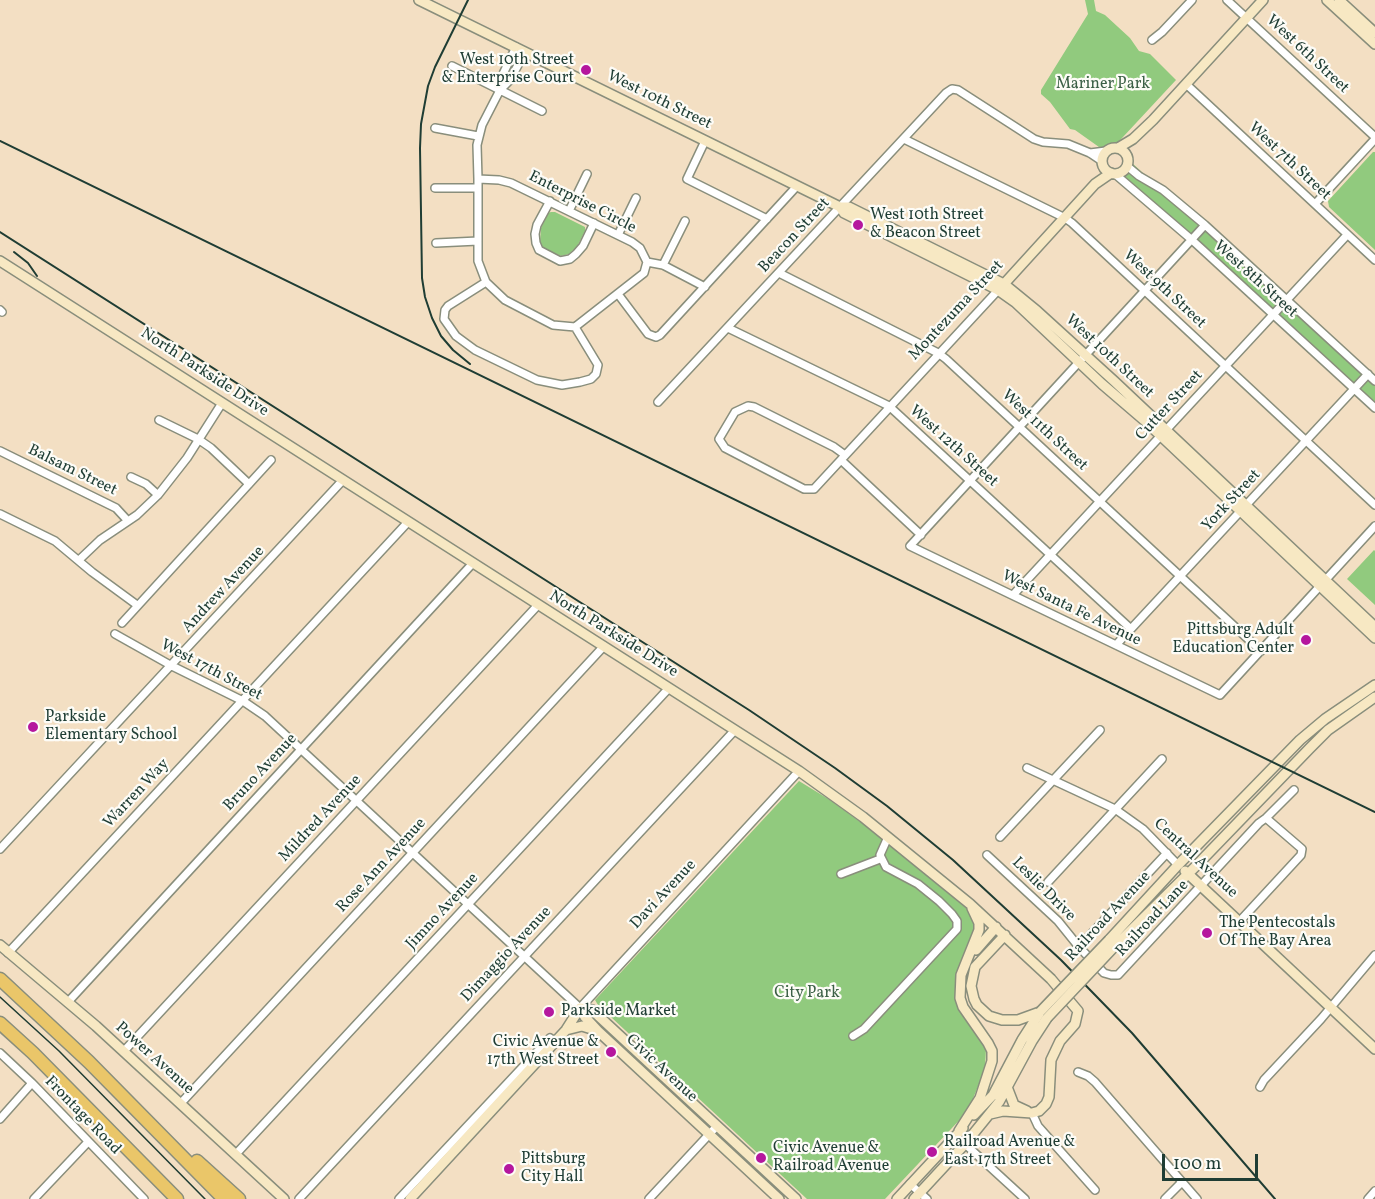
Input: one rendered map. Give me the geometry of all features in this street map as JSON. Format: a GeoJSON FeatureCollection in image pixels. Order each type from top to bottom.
{"type":"FeatureCollection","features":[{"type":"Feature","properties":{"kind":"highway"},"geometry":{"type":"LineString","coordinates":[[0,979],[239,1199]]}},
{"type":"Feature","properties":{"kind":"highway"},"geometry":{"type":"LineString","coordinates":[[0,1023],[33,1053],[177,1199]]}},
{"type":"Feature","properties":{"kind":"highway"},"geometry":{"type":"LineString","coordinates":[[89,1062],[224,1199]]}},
{"type":"Feature","properties":{"kind":"street","name":"West 10th Street"},"geometry":{"type":"LineString","coordinates":[[419,0],[840,207],[849,207],[1001,287],[1037,311],[1082,359],[1323,582]]}},
{"type":"Feature","properties":{"kind":"street"},"geometry":{"type":"LineString","coordinates":[[1152,40],[1192,0]]}},
{"type":"Feature","properties":{"kind":"street","name":"West 6th Street"},"geometry":{"type":"LineString","coordinates":[[1227,0],[1375,138]]}},
{"type":"Feature","properties":{"kind":"street"},"geometry":{"type":"LineString","coordinates":[[1090,153],[1118,148],[1133,139],[1263,0]]}},
{"type":"Feature","properties":{"kind":"street"},"geometry":{"type":"LineString","coordinates":[[1327,0],[1375,44]]}},
{"type":"Feature","properties":{"kind":"street"},"geometry":{"type":"LineString","coordinates":[[1339,0],[1375,33]]}},
{"type":"Feature","properties":{"kind":"street"},"geometry":{"type":"LineString","coordinates":[[520,50],[502,76],[500,90],[478,136],[478,261],[486,282],[505,300],[553,325],[564,327],[575,327],[639,278],[647,267],[647,262],[663,265],[705,287]]}},
{"type":"Feature","properties":{"kind":"street"},"geometry":{"type":"LineString","coordinates":[[452,66],[542,111]]}},
{"type":"Feature","properties":{"kind":"street","name":"West 7th Street"},"geometry":{"type":"LineString","coordinates":[[1186,84],[1375,260]]}},
{"type":"Feature","properties":{"kind":"street","name":"Beacon Street"},"geometry":{"type":"LineString","coordinates":[[658,402],[952,89],[958,90],[1034,139],[1068,144],[1090,153]]}},
{"type":"Feature","properties":{"kind":"street"},"geometry":{"type":"LineString","coordinates":[[435,128],[478,136]]}},
{"type":"Feature","properties":{"kind":"street"},"geometry":{"type":"LineString","coordinates":[[1315,204],[1375,138]]}},
{"type":"Feature","properties":{"kind":"street","name":"West 9th Street"},"geometry":{"type":"LineString","coordinates":[[904,139],[1065,218],[1375,505]]}},
{"type":"Feature","properties":{"kind":"street"},"geometry":{"type":"LineString","coordinates":[[1090,153],[1102,163],[1106,171],[1113,174],[1122,172],[1133,139]]}},
{"type":"Feature","properties":{"kind":"street"},"geometry":{"type":"LineString","coordinates":[[705,141],[687,179],[767,219]]}},
{"type":"Feature","properties":{"kind":"street"},"geometry":{"type":"LineString","coordinates":[[1118,148],[1126,160]]}},
{"type":"Feature","properties":{"kind":"street"},"geometry":{"type":"LineString","coordinates":[[1102,163],[1106,151]]}},
{"type":"Feature","properties":{"kind":"street","name":"West 8th Street"},"geometry":{"type":"LineString","coordinates":[[1126,160],[1139,176],[1163,190],[1205,225],[1375,381]]}},
{"type":"Feature","properties":{"kind":"street","name":"Montezuma Street"},"geometry":{"type":"LineString","coordinates":[[1095,184],[1102,163]]}},
{"type":"Feature","properties":{"kind":"street"},"geometry":{"type":"LineString","coordinates":[[569,211],[587,174]]}},
{"type":"Feature","properties":{"kind":"street","name":"Montezuma Street"},"geometry":{"type":"LineString","coordinates":[[843,457],[834,447],[748,406],[735,412],[719,439],[725,448],[809,490],[818,486],[1095,184],[1113,174]]}},
{"type":"Feature","properties":{"kind":"street","name":"West 8th Street"},"geometry":{"type":"LineString","coordinates":[[1113,174],[1192,240],[1375,408]]}},
{"type":"Feature","properties":{"kind":"street","name":"Enterprise Circle"},"geometry":{"type":"LineString","coordinates":[[478,179],[511,183],[550,201],[640,248],[647,262]]}},
{"type":"Feature","properties":{"kind":"street"},"geometry":{"type":"LineString","coordinates":[[618,294],[648,334],[656,337],[660,335],[797,186]]}},
{"type":"Feature","properties":{"kind":"street"},"geometry":{"type":"LineString","coordinates":[[435,188],[478,188]]}},
{"type":"Feature","properties":{"kind":"street"},"geometry":{"type":"LineString","coordinates":[[618,235],[636,198]]}},
{"type":"Feature","properties":{"kind":"street"},"geometry":{"type":"LineString","coordinates":[[550,201],[537,225],[536,243],[539,250],[560,261],[570,259],[576,254],[583,246],[594,223]]}},
{"type":"Feature","properties":{"kind":"street"},"geometry":{"type":"LineString","coordinates":[[663,265],[685,220]]}},
{"type":"Feature","properties":{"kind":"street"},"geometry":{"type":"LineString","coordinates":[[843,457],[921,535],[1205,225]]}},
{"type":"Feature","properties":{"kind":"street","name":"Cutter Street"},"geometry":{"type":"LineString","coordinates":[[1012,595],[1347,235]]}},
{"type":"Feature","properties":{"kind":"street"},"geometry":{"type":"LineString","coordinates":[[436,243],[478,241]]}},
{"type":"Feature","properties":{"kind":"street","name":"North Parkside Drive"},"geometry":{"type":"LineString","coordinates":[[0,261],[799,771],[888,837],[970,904],[1052,979],[1078,1011],[1075,1024],[1058,1044],[1051,1060],[1049,1096],[1046,1104],[1039,1111],[1032,1113]]}},
{"type":"Feature","properties":{"kind":"street","name":"West 11th Street"},"geometry":{"type":"LineString","coordinates":[[779,273],[938,353],[1261,651]]}},
{"type":"Feature","properties":{"kind":"street"},"geometry":{"type":"LineString","coordinates":[[486,282],[448,306],[444,315],[444,319],[456,336],[486,355],[550,384],[591,379],[596,374],[598,365],[575,327]]}},
{"type":"Feature","properties":{"kind":"street","name":"West 12th Street"},"geometry":{"type":"LineString","coordinates":[[728,328],[889,406],[1131,628]]}},
{"type":"Feature","properties":{"kind":"street","name":"York Street"},"geometry":{"type":"LineString","coordinates":[[1116,645],[1368,374]]}},
{"type":"Feature","properties":{"kind":"street"},"geometry":{"type":"LineString","coordinates":[[79,560],[100,540],[147,507],[158,495],[176,475],[222,403]]}},
{"type":"Feature","properties":{"kind":"street"},"geometry":{"type":"LineString","coordinates":[[159,420],[198,439],[249,484]]}},
{"type":"Feature","properties":{"kind":"street","name":"Balsam Street"},"geometry":{"type":"LineString","coordinates":[[0,451],[116,508],[128,521]]}},
{"type":"Feature","properties":{"kind":"street"},"geometry":{"type":"LineString","coordinates":[[122,623],[271,460]]}},
{"type":"Feature","properties":{"kind":"street"},"geometry":{"type":"LineString","coordinates":[[130,477],[146,484],[158,495]]}},
{"type":"Feature","properties":{"kind":"street","name":"Andrew Avenue"},"geometry":{"type":"LineString","coordinates":[[0,849],[343,480]]}},
{"type":"Feature","properties":{"kind":"street"},"geometry":{"type":"LineString","coordinates":[[0,514],[55,541],[137,605]]}},
{"type":"Feature","properties":{"kind":"street","name":"Warren Way"},"geometry":{"type":"LineString","coordinates":[[8,953],[408,522]]}},
{"type":"Feature","properties":{"kind":"street"},"geometry":{"type":"LineString","coordinates":[[1261,651],[1375,526]]}},
{"type":"Feature","properties":{"kind":"street","name":"West Santa Fe Avenue"},"geometry":{"type":"LineString","coordinates":[[921,535],[910,546],[1220,695],[1261,651]]}},
{"type":"Feature","properties":{"kind":"street","name":"Bruno Avenue"},"geometry":{"type":"LineString","coordinates":[[68,1002],[473,562]]}},
{"type":"Feature","properties":{"kind":"street"},"geometry":{"type":"LineString","coordinates":[[1323,582],[1375,627]]}},
{"type":"Feature","properties":{"kind":"street"},"geometry":{"type":"LineString","coordinates":[[1323,582],[1375,638]]}},
{"type":"Feature","properties":{"kind":"street","name":"Mildred Avenue"},"geometry":{"type":"LineString","coordinates":[[124,1051],[538,604]]}},
{"type":"Feature","properties":{"kind":"street","name":"West 17th Street"},"geometry":{"type":"LineString","coordinates":[[115,634],[172,666],[243,701],[265,716],[580,1008]]}},
{"type":"Feature","properties":{"kind":"street","name":"Rose Ann Avenue"},"geometry":{"type":"LineString","coordinates":[[181,1103],[604,646]]}},
{"type":"Feature","properties":{"kind":"street"},"geometry":{"type":"LineString","coordinates":[[1359,695],[1375,678]]}},
{"type":"Feature","properties":{"kind":"street","name":"Railroad Avenue"},"geometry":{"type":"LineString","coordinates":[[897,1199],[993,1095],[1022,1040],[1112,943],[1178,865],[1300,740],[1325,719],[1375,685]]}},
{"type":"Feature","properties":{"kind":"street","name":"Jimno Avenue"},"geometry":{"type":"LineString","coordinates":[[236,1154],[669,688]]}},
{"type":"Feature","properties":{"kind":"street","name":"Railroad Avenue"},"geometry":{"type":"LineString","coordinates":[[1112,943],[1188,874],[1322,736],[1375,697]]}},
{"type":"Feature","properties":{"kind":"street","name":"Dimaggio Avenue"},"geometry":{"type":"LineString","coordinates":[[299,1199],[735,729]]}},
{"type":"Feature","properties":{"kind":"street"},"geometry":{"type":"LineString","coordinates":[[1000,837],[1100,730]]}},
{"type":"Feature","properties":{"kind":"street"},"geometry":{"type":"LineString","coordinates":[[1048,882],[1162,759]]}},
{"type":"Feature","properties":{"kind":"street","name":"Central Avenue"},"geometry":{"type":"LineString","coordinates":[[1027,768],[1115,809],[1143,830],[1375,1049]]}},
{"type":"Feature","properties":{"kind":"street","name":"Davi Avenue"},"geometry":{"type":"LineString","coordinates":[[410,1199],[566,1030],[580,1008],[799,771]]}},
{"type":"Feature","properties":{"kind":"street","name":"Railroad Lane"},"geometry":{"type":"LineString","coordinates":[[1079,947],[1104,973],[1118,975],[1259,823],[1293,790]]}},
{"type":"Feature","properties":{"kind":"street"},"geometry":{"type":"LineString","coordinates":[[1239,922],[1301,855],[1302,849],[1266,818]]}},
{"type":"Feature","properties":{"kind":"street"},"geometry":{"type":"LineString","coordinates":[[841,874],[880,859],[888,837]]}},
{"type":"Feature","properties":{"kind":"street"},"geometry":{"type":"LineString","coordinates":[[1079,947],[1167,853]]}},
{"type":"Feature","properties":{"kind":"street","name":"Leslie Drive"},"geometry":{"type":"LineString","coordinates":[[987,855],[1050,912],[1079,947]]}},
{"type":"Feature","properties":{"kind":"street"},"geometry":{"type":"LineString","coordinates":[[853,1036],[864,1029],[957,929],[957,921],[939,901],[918,884],[886,867],[880,859]]}},
{"type":"Feature","properties":{"kind":"street"},"geometry":{"type":"LineString","coordinates":[[960,1131],[980,1098],[992,1061],[992,1051],[988,1042],[963,1007],[960,998],[961,975],[979,930],[979,922],[970,904]]}},
{"type":"Feature","properties":{"kind":"street"},"geometry":{"type":"LineString","coordinates":[[969,958],[996,927]]}},
{"type":"Feature","properties":{"kind":"street"},"geometry":{"type":"LineString","coordinates":[[1005,935],[975,967],[970,986],[974,999],[989,1016],[1002,1020],[1018,1020],[1044,1015]]}},
{"type":"Feature","properties":{"kind":"street","name":"Power Avenue"},"geometry":{"type":"LineString","coordinates":[[0,945],[124,1051],[284,1199]]}},
{"type":"Feature","properties":{"kind":"street"},"geometry":{"type":"LineString","coordinates":[[1260,1088],[1264,1080],[1375,955]]}},
{"type":"Feature","properties":{"kind":"street","name":"Civic Avenue"},"geometry":{"type":"LineString","coordinates":[[580,1008],[598,1031],[778,1199]]}},
{"type":"Feature","properties":{"kind":"street","name":"Civic Avenue"},"geometry":{"type":"LineString","coordinates":[[580,1008],[592,1010],[796,1199]]}},
{"type":"Feature","properties":{"kind":"street","name":"Railroad Avenue"},"geometry":{"type":"LineString","coordinates":[[920,1197],[990,1114],[1007,1087],[1044,1015]]}},
{"type":"Feature","properties":{"kind":"street"},"geometry":{"type":"LineString","coordinates":[[566,1030],[582,1026],[598,1031]]}},
{"type":"Feature","properties":{"kind":"street","name":"Davi Avenue"},"geometry":{"type":"LineString","coordinates":[[399,1199],[550,1038],[555,1042]]}},
{"type":"Feature","properties":{"kind":"street","name":"Frontage Road"},"geometry":{"type":"LineString","coordinates":[[0,1053],[32,1083],[139,1197]]}},
{"type":"Feature","properties":{"kind":"street"},"geometry":{"type":"LineString","coordinates":[[1078,1072],[1095,1082],[1197,1199]]}},
{"type":"Feature","properties":{"kind":"street"},"geometry":{"type":"LineString","coordinates":[[0,1119],[32,1083]]}},
{"type":"Feature","properties":{"kind":"street"},"geometry":{"type":"LineString","coordinates":[[1007,1087],[1014,1105],[1032,1113],[1038,1126],[1095,1190]]}},
{"type":"Feature","properties":{"kind":"street"},"geometry":{"type":"LineString","coordinates":[[990,1114],[1003,1111],[1032,1113]]}},
{"type":"Feature","properties":{"kind":"street"},"geometry":{"type":"LineString","coordinates":[[649,1199],[716,1126]]}},
{"type":"Feature","properties":{"kind":"street"},"geometry":{"type":"LineString","coordinates":[[34,1199],[88,1142]]}},
{"type":"Feature","properties":{"kind":"street"},"geometry":{"type":"LineString","coordinates":[[965,1144],[1025,1199]]}},
{"type":"Feature","properties":{"kind":"street"},"geometry":{"type":"LineString","coordinates":[[1166,1199],[1182,1182]]}},
{"type":"Feature","properties":{"kind":"street"},"geometry":{"type":"LineString","coordinates":[[910,1184],[920,1197]]}},
{"type":"Feature","properties":{"kind":"street"},"geometry":{"type":"LineString","coordinates":[[1368,1199],[1375,1191]]}},
{"type":"Feature","properties":{"kind":"green space","name":"Mariner Park"},"geometry":{"type":"Polygon","coordinates":[[[1085,0],[1094,0],[1096,11],[1105,15],[1130,38],[1139,51],[1150,54],[1176,80],[1110,151],[1106,152],[1075,130],[1070,129],[1050,102],[1041,94],[1041,90],[1088,14],[1085,0]]]}},
{"type":"Feature","properties":{"kind":"green space"},"geometry":{"type":"Polygon","coordinates":[[[1375,152],[1375,250],[1329,207],[1328,201],[1375,152]]]}},
{"type":"Feature","properties":{"kind":"green space"},"geometry":{"type":"Polygon","coordinates":[[[1132,163],[1375,385],[1375,406],[1119,175],[1132,163]]]}},
{"type":"Feature","properties":{"kind":"green space"},"geometry":{"type":"Polygon","coordinates":[[[551,212],[585,227],[577,247],[569,254],[561,256],[543,248],[540,242],[541,228],[548,213],[551,212]]]}},
{"type":"Feature","properties":{"kind":"green space"},"geometry":{"type":"Polygon","coordinates":[[[1375,551],[1375,605],[1347,579],[1375,551]]]}},
{"type":"Feature","properties":{"kind":"green space","name":"City Park"},"geometry":{"type":"Polygon","coordinates":[[[799,781],[870,829],[966,908],[973,919],[975,933],[957,983],[986,1049],[985,1069],[968,1111],[885,1199],[807,1199],[595,1000],[799,781]]]}},
{"type":"Feature","properties":{"kind":"tram line"},"geometry":{"type":"LineString","coordinates":[[0,997],[59,1051],[205,1199]]}},
{"type":"Feature","properties":{"kind":"railway"},"geometry":{"type":"LineString","coordinates":[[468,0],[428,86],[421,124],[420,148],[422,278],[425,297],[441,336],[470,364]]}},
{"type":"Feature","properties":{"kind":"railway"},"geometry":{"type":"LineString","coordinates":[[0,141],[1375,812]]}},
{"type":"Feature","properties":{"kind":"railway"},"geometry":{"type":"LineString","coordinates":[[0,232],[749,710],[887,806],[953,860],[1061,960],[1132,1033],[1275,1199]]}},
{"type":"Feature","properties":{"kind":"railway"},"geometry":{"type":"LineString","coordinates":[[14,252],[28,263],[37,276]]}},
{"type":"Feature","properties":{"kind":"place","name":"West 10th Street & Enterprise Court"},"geometry":{"type":"Point","coordinates":[586,70]}},
{"type":"Feature","properties":{"kind":"place","name":"West 10th Street & Beacon Street"},"geometry":{"type":"Point","coordinates":[858,225]}},
{"type":"Feature","properties":{"kind":"place","name":"Pittsburg Adult Education Center"},"geometry":{"type":"Point","coordinates":[1306,640]}},
{"type":"Feature","properties":{"kind":"place","name":"Parkside Elementary School"},"geometry":{"type":"Point","coordinates":[33,727]}},
{"type":"Feature","properties":{"kind":"place","name":"The Pentecostals Of The Bay Area"},"geometry":{"type":"Point","coordinates":[1207,933]}},
{"type":"Feature","properties":{"kind":"place","name":"Parkside Market"},"geometry":{"type":"Point","coordinates":[549,1012]}},
{"type":"Feature","properties":{"kind":"place","name":"Civic Avenue & 17th West Street"},"geometry":{"type":"Point","coordinates":[611,1052]}},
{"type":"Feature","properties":{"kind":"place","name":"Railroad Avenue & East 17th Street"},"geometry":{"type":"Point","coordinates":[932,1152]}},
{"type":"Feature","properties":{"kind":"place","name":"Civic Avenue & Railroad Avenue"},"geometry":{"type":"Point","coordinates":[761,1158]}},
{"type":"Feature","properties":{"kind":"place","name":"Pittsburg City Hall"},"geometry":{"type":"Point","coordinates":[509,1169]}}]}
